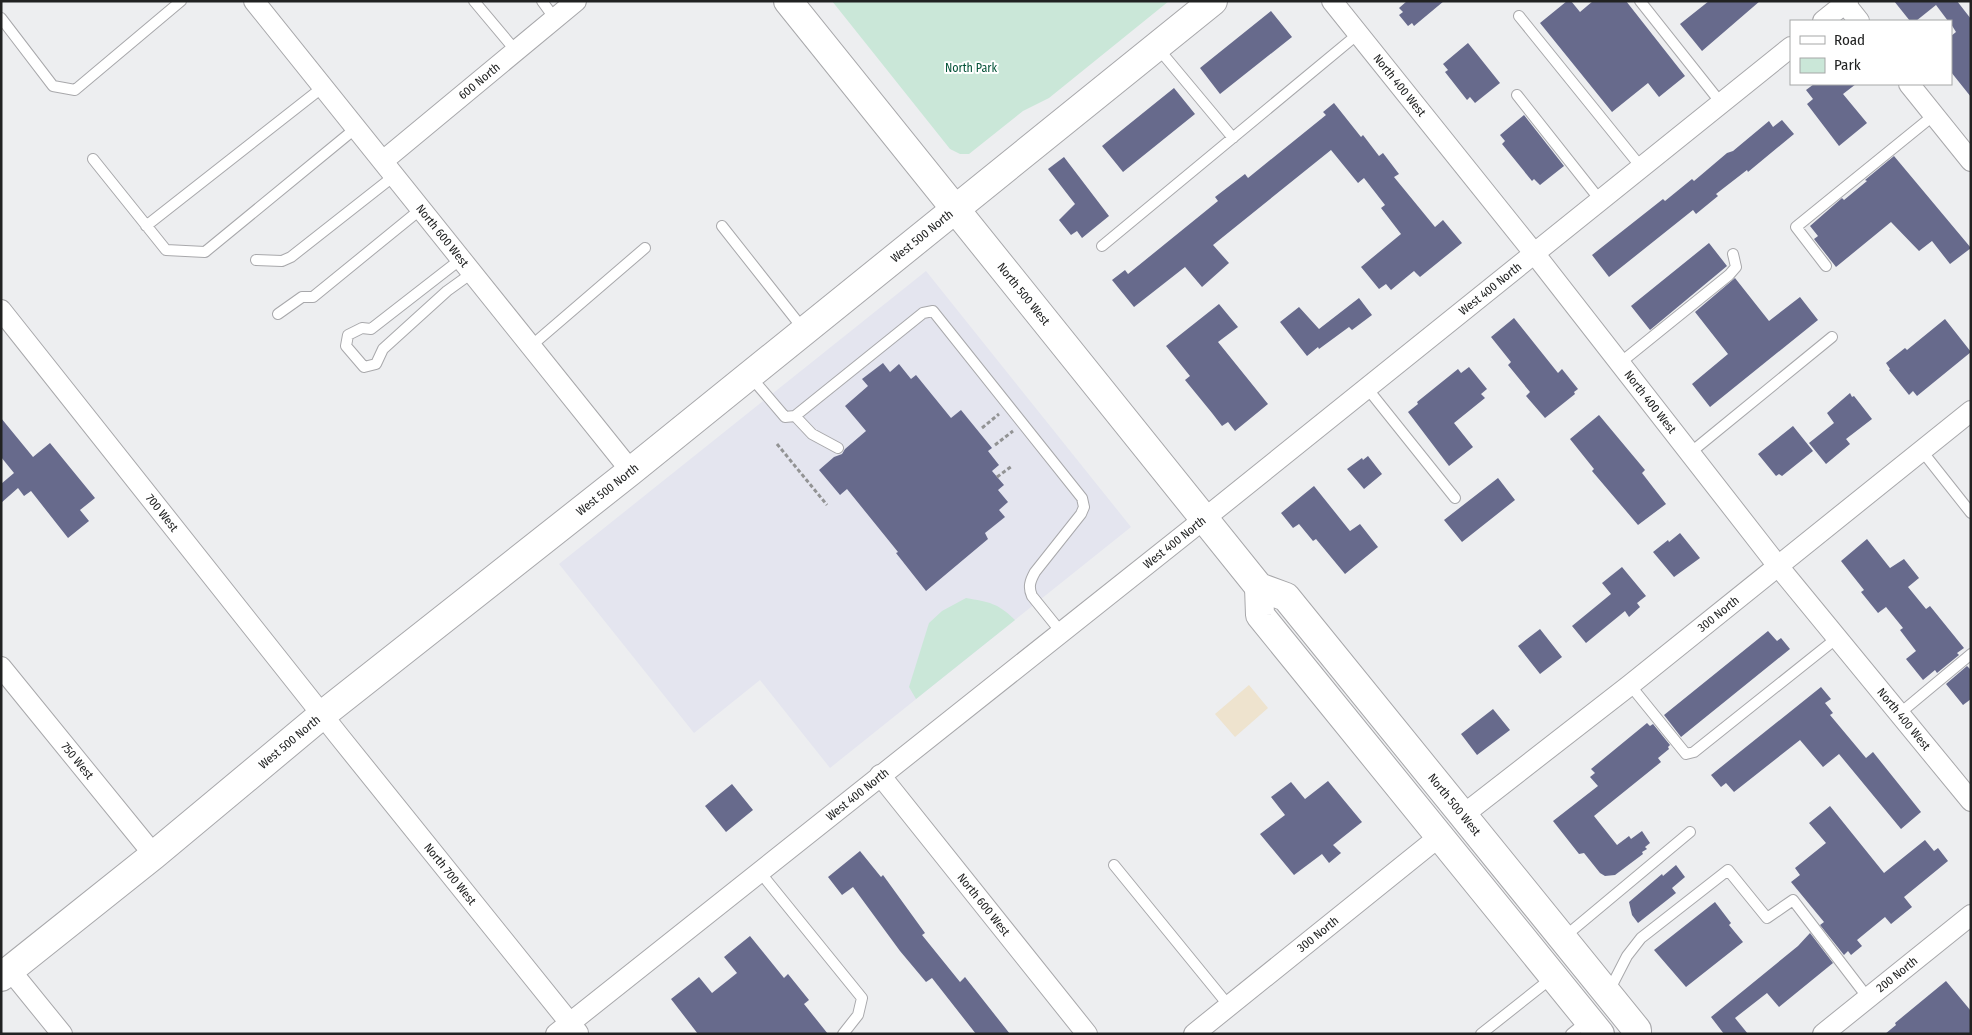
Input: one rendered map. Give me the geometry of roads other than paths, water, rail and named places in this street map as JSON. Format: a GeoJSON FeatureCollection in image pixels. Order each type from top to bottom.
{"type":"FeatureCollection","features":[{"type":"Feature","properties":{"kind":"main road","name":"North 500 West"},"geometry":{"type":"LineString","coordinates":[[788,1],[954,210],[1259,587],[1286,597],[1637,1030],[1637,1034]]}},
{"type":"Feature","properties":{"kind":"main road","name":"West 500 North"},"geometry":{"type":"LineString","coordinates":[[6,974],[154,855],[322,715],[631,471],[1213,1]]}},
{"type":"Feature","properties":{"kind":"main road"},"geometry":{"type":"LineString","coordinates":[[1259,587],[1260,615],[1554,976],[1587,1029]]}},
{"type":"Feature","properties":{"kind":"street","name":"North 600 West"},"geometry":{"type":"LineString","coordinates":[[254,1],[631,471]]}},
{"type":"Feature","properties":{"kind":"street","name":"600 North"},"geometry":{"type":"LineString","coordinates":[[388,168],[516,52],[576,1]]}},
{"type":"Feature","properties":{"kind":"street","name":"North 400 West"},"geometry":{"type":"LineString","coordinates":[[1332,1],[1534,253],[1778,566],[1971,801]]}},
{"type":"Feature","properties":{"kind":"street"},"geometry":{"type":"LineString","coordinates":[[1824,20],[1845,2],[1858,20]]}},
{"type":"Feature","properties":{"kind":"street","name":"West 400 North"},"geometry":{"type":"LineString","coordinates":[[568,1030],[759,872],[1204,519],[1790,48]]}},
{"type":"Feature","properties":{"kind":"street"},"geometry":{"type":"LineString","coordinates":[[1910,85],[1971,161]]}},
{"type":"Feature","properties":{"kind":"street","name":"700 West"},"geometry":{"type":"LineString","coordinates":[[1,310],[322,715]]}},
{"type":"Feature","properties":{"kind":"street","name":"300 North"},"geometry":{"type":"LineString","coordinates":[[1464,816],[1971,411]]}},
{"type":"Feature","properties":{"kind":"street","name":"750 West"},"geometry":{"type":"LineString","coordinates":[[1,666],[154,855]]}},
{"type":"Feature","properties":{"kind":"street","name":"North 700 West"},"geometry":{"type":"LineString","coordinates":[[322,715],[568,1030]]}},
{"type":"Feature","properties":{"kind":"street","name":"North 600 West"},"geometry":{"type":"LineString","coordinates":[[880,775],[1087,1034]]}},
{"type":"Feature","properties":{"kind":"street","name":"300 North"},"geometry":{"type":"LineString","coordinates":[[1194,1034],[1440,836]]}},
{"type":"Feature","properties":{"kind":"street","name":"200 North"},"geometry":{"type":"LineString","coordinates":[[1823,1034],[1971,915]]}},
{"type":"Feature","properties":{"kind":"street"},"geometry":{"type":"LineString","coordinates":[[6,974],[62,1034]]}},
{"type":"Feature","properties":{"kind":"lane"},"geometry":{"type":"LineString","coordinates":[[1,18],[53,86],[75,90],[181,1]]}},
{"type":"Feature","properties":{"kind":"lane"},"geometry":{"type":"LineString","coordinates":[[474,1],[516,52]]}},
{"type":"Feature","properties":{"kind":"lane"},"geometry":{"type":"LineString","coordinates":[[542,1],[555,18]]}},
{"type":"Feature","properties":{"kind":"lane"},"geometry":{"type":"LineString","coordinates":[[1640,1],[1722,103]]}},
{"type":"Feature","properties":{"kind":"lane"},"geometry":{"type":"LineString","coordinates":[[1518,16],[1641,167]]}},
{"type":"Feature","properties":{"kind":"lane"},"geometry":{"type":"LineString","coordinates":[[1102,246],[1358,34]]}},
{"type":"Feature","properties":{"kind":"lane"},"geometry":{"type":"LineString","coordinates":[[1157,46],[1233,138]]}},
{"type":"Feature","properties":{"kind":"lane"},"geometry":{"type":"LineString","coordinates":[[146,226],[323,87]]}},
{"type":"Feature","properties":{"kind":"lane"},"geometry":{"type":"LineString","coordinates":[[1517,95],[1600,200]]}},
{"type":"Feature","properties":{"kind":"lane"},"geometry":{"type":"LineString","coordinates":[[1826,266],[1796,227],[1934,115]]}},
{"type":"Feature","properties":{"kind":"lane"},"geometry":{"type":"LineString","coordinates":[[93,159],[166,250],[206,252],[356,128]]}},
{"type":"Feature","properties":{"kind":"lane"},"geometry":{"type":"LineString","coordinates":[[256,260],[282,261],[292,257],[388,168]]}},
{"type":"Feature","properties":{"kind":"lane"},"geometry":{"type":"LineString","coordinates":[[278,314],[302,297],[314,297],[421,209]]}},
{"type":"Feature","properties":{"kind":"lane"},"geometry":{"type":"LineString","coordinates":[[722,226],[804,331]]}},
{"type":"Feature","properties":{"kind":"lane"},"geometry":{"type":"LineString","coordinates":[[531,346],[645,248]]}},
{"type":"Feature","properties":{"kind":"lane"},"geometry":{"type":"LineString","coordinates":[[1620,363],[1729,275],[1736,267],[1733,254]]}},
{"type":"Feature","properties":{"kind":"lane"},"geometry":{"type":"LineString","coordinates":[[466,266],[447,291],[383,349],[376,364],[364,367],[346,346],[348,335],[362,328],[371,329],[466,266]]}},
{"type":"Feature","properties":{"kind":"lane"},"geometry":{"type":"LineString","coordinates":[[790,416],[923,313],[933,311],[1082,498],[1084,507],[1030,581],[1032,596],[1061,632]]}},
{"type":"Feature","properties":{"kind":"lane"},"geometry":{"type":"LineString","coordinates":[[1690,453],[1832,337]]}},
{"type":"Feature","properties":{"kind":"lane"},"geometry":{"type":"LineString","coordinates":[[749,375],[790,416],[812,434],[838,448]]}},
{"type":"Feature","properties":{"kind":"lane"},"geometry":{"type":"LineString","coordinates":[[1367,388],[1455,498]]}},
{"type":"Feature","properties":{"kind":"lane"},"geometry":{"type":"LineString","coordinates":[[1922,451],[1971,513]]}},
{"type":"Feature","properties":{"kind":"lane"},"geometry":{"type":"LineString","coordinates":[[1630,685],[1686,754],[1694,752],[1838,638]]}},
{"type":"Feature","properties":{"kind":"lane"},"geometry":{"type":"LineString","coordinates":[[1899,714],[1971,654]]}},
{"type":"Feature","properties":{"kind":"lane"},"geometry":{"type":"LineString","coordinates":[[1562,938],[1690,832]]}},
{"type":"Feature","properties":{"kind":"lane"},"geometry":{"type":"LineString","coordinates":[[1114,864],[1229,1006]]}},
{"type":"Feature","properties":{"kind":"lane"},"geometry":{"type":"LineString","coordinates":[[1608,994],[1627,956],[1641,938],[1728,870],[1767,918],[1793,900],[1868,998]]}},
{"type":"Feature","properties":{"kind":"lane"},"geometry":{"type":"LineString","coordinates":[[759,872],[862,998],[858,1015],[843,1034]]}},
{"type":"Feature","properties":{"kind":"lane"},"geometry":{"type":"LineString","coordinates":[[1482,1034],[1554,976]]}},
{"type":"Feature","properties":{"kind":"park label","name":"North Park"},"geometry":{"type":"Point","coordinates":[971,68]}}]}
